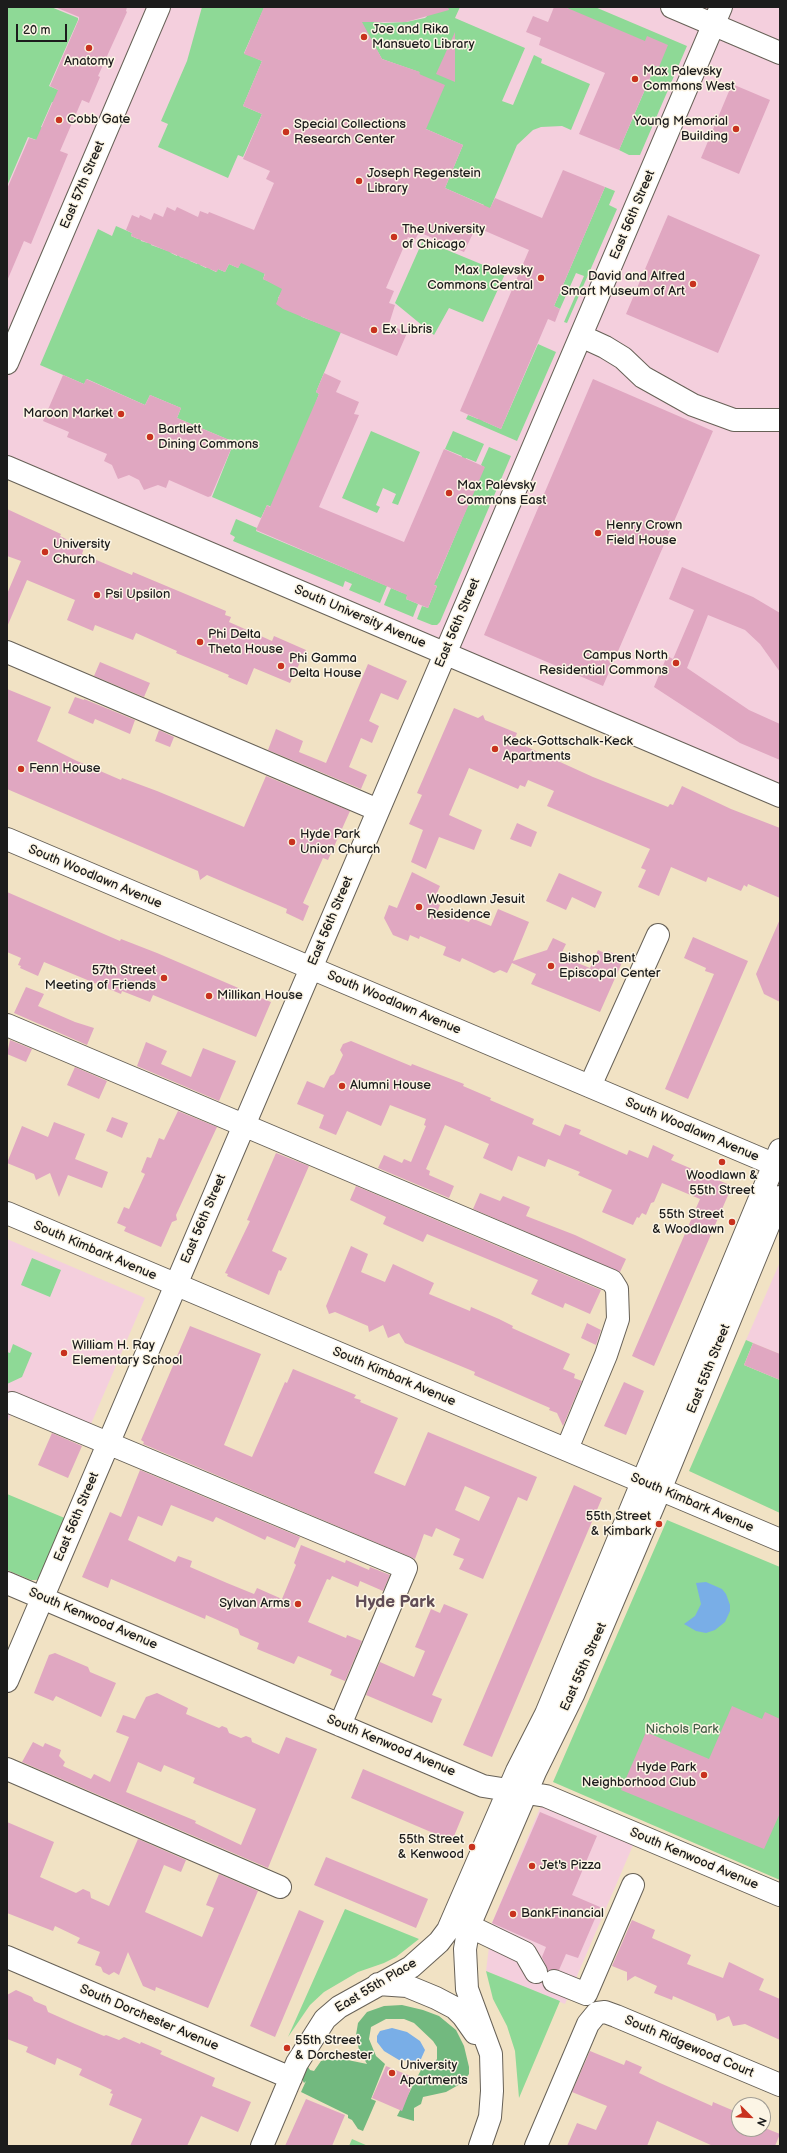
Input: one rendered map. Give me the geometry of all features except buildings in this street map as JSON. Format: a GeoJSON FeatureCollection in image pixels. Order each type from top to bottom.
{"type":"FeatureCollection","features":[{"type":"Feature","properties":{"kind":"street","name":"East 57th Street"},"geometry":{"type":"LineString","coordinates":[[7,363],[159,7]]}},
{"type":"Feature","properties":{"kind":"street"},"geometry":{"type":"LineString","coordinates":[[672,7],[718,16],[780,53]]}},
{"type":"Feature","properties":{"kind":"street","name":"East 56th Street"},"geometry":{"type":"LineString","coordinates":[[7,1681],[718,16]]}},
{"type":"Feature","properties":{"kind":"street"},"geometry":{"type":"LineString","coordinates":[[581,336],[624,358],[643,377],[693,404],[734,420],[780,420]]}},
{"type":"Feature","properties":{"kind":"street","name":"South University Avenue"},"geometry":{"type":"LineString","coordinates":[[7,467],[780,796]]}},
{"type":"Feature","properties":{"kind":"street"},"geometry":{"type":"LineString","coordinates":[[7,652],[378,810]]}},
{"type":"Feature","properties":{"kind":"street","name":"South Woodlawn Avenue"},"geometry":{"type":"LineString","coordinates":[[7,839],[590,1086],[778,1160]]}},
{"type":"Feature","properties":{"kind":"street"},"geometry":{"type":"LineString","coordinates":[[590,1086],[658,935]]}},
{"type":"Feature","properties":{"kind":"street"},"geometry":{"type":"LineString","coordinates":[[7,1025],[612,1282],[617,1289],[618,1319],[606,1355],[567,1450]]}},
{"type":"Feature","properties":{"kind":"street","name":"East 55th Street"},"geometry":{"type":"LineString","coordinates":[[652,1486],[685,1377],[778,1160]]}},
{"type":"Feature","properties":{"kind":"street","name":"East 55th Street"},"geometry":{"type":"LineString","coordinates":[[480,2146],[490,2117],[492,2054],[467,1989],[462,1921],[517,1792],[573,1695],[652,1486],[741,1289],[780,1197]]}},
{"type":"Feature","properties":{"kind":"street","name":"South Kimbark Avenue"},"geometry":{"type":"LineString","coordinates":[[7,1214],[780,1540]]}},
{"type":"Feature","properties":{"kind":"street"},"geometry":{"type":"LineString","coordinates":[[12,1403],[406,1568],[340,1724]]}},
{"type":"Feature","properties":{"kind":"street","name":"South Kenwood Avenue"},"geometry":{"type":"LineString","coordinates":[[7,1583],[484,1786],[546,1796],[780,1895]]}},
{"type":"Feature","properties":{"kind":"street"},"geometry":{"type":"LineString","coordinates":[[7,1769],[280,1887]]}},
{"type":"Feature","properties":{"kind":"street"},"geometry":{"type":"LineString","coordinates":[[462,1921],[525,1953],[545,1976],[586,1994],[633,1885]]}},
{"type":"Feature","properties":{"kind":"street","name":"East 55th Place"},"geometry":{"type":"LineString","coordinates":[[262,2146],[291,2078],[308,2043],[324,2019],[339,2007],[411,1967],[462,1921]]}},
{"type":"Feature","properties":{"kind":"street","name":"South Dorchester Avenue"},"geometry":{"type":"LineString","coordinates":[[7,1957],[291,2078]]}},
{"type":"Feature","properties":{"kind":"street"},"geometry":{"type":"LineString","coordinates":[[378,1984],[407,1986],[455,2008],[475,2032],[484,2057],[492,2068]]}},
{"type":"Feature","properties":{"kind":"street","name":"South Ridgewood Court"},"geometry":{"type":"LineString","coordinates":[[536,2146],[588,2024],[597,2012],[605,2012],[616,2016],[780,2085]]}},
{"type":"Feature","properties":{"kind":"shaded area","name":"The University of Chicago"},"geometry":{"type":"Polygon","coordinates":[[[7,7],[780,7],[780,786],[7,467],[7,7]]]}},
{"type":"Feature","properties":{"kind":"shaded area","name":"William H. Ray Elementary School"},"geometry":{"type":"Polygon","coordinates":[[[7,1239],[145,1298],[85,1438],[14,1408],[7,1424],[7,1239]]]}},
{"type":"Feature","properties":{"kind":"shaded area"},"geometry":{"type":"Polygon","coordinates":[[[780,1262],[780,1354],[746,1340],[780,1262]]]}},
{"type":"Feature","properties":{"kind":"shaded area"},"geometry":{"type":"Polygon","coordinates":[[[542,1803],[634,1843],[565,2004],[486,1971],[492,1923],[542,1803]]]}},
{"type":"Feature","properties":{"kind":"green space"},"geometry":{"type":"Polygon","coordinates":[[[7,7],[51,7],[78,18],[78,20],[49,86],[63,92],[58,104],[52,102],[41,127],[47,130],[42,142],[28,137],[7,186],[7,7]]]}},
{"type":"Feature","properties":{"kind":"green space"},"geometry":{"type":"Polygon","coordinates":[[[202,7],[313,7],[264,8],[244,53],[262,61],[243,106],[262,114],[243,157],[238,155],[228,178],[158,147],[168,124],[161,121],[187,61],[202,7]]]}},
{"type":"Feature","properties":{"kind":"green space"},"geometry":{"type":"Polygon","coordinates":[[[437,7],[460,7],[455,18],[525,48],[502,101],[513,105],[534,55],[542,59],[541,63],[590,84],[571,130],[562,126],[541,127],[533,130],[517,145],[484,223],[480,214],[484,205],[445,188],[463,145],[426,129],[419,72],[382,59],[360,20],[384,23],[406,22],[425,18],[437,7]]]}},
{"type":"Feature","properties":{"kind":"green space"},"geometry":{"type":"Polygon","coordinates":[[[565,7],[595,7],[687,46],[640,155],[629,155],[619,150],[653,71],[651,64],[659,67],[641,50],[565,7]]]}},
{"type":"Feature","properties":{"kind":"green space"},"geometry":{"type":"Polygon","coordinates":[[[605,187],[615,191],[609,205],[617,209],[567,323],[564,322],[584,276],[576,273],[560,309],[554,306],[605,187]]]}},
{"type":"Feature","properties":{"kind":"green space"},"geometry":{"type":"Polygon","coordinates":[[[116,226],[132,233],[131,236],[138,239],[140,237],[141,241],[148,243],[149,241],[152,242],[151,245],[168,251],[169,249],[171,253],[177,256],[178,253],[180,257],[187,259],[188,257],[190,261],[197,264],[198,261],[200,262],[200,265],[206,268],[208,266],[211,267],[210,269],[216,272],[218,269],[225,272],[229,264],[238,268],[241,262],[265,273],[263,279],[284,288],[278,298],[302,317],[341,332],[316,392],[319,394],[276,509],[267,505],[261,518],[212,497],[234,442],[177,418],[181,408],[150,395],[145,405],[87,379],[84,384],[40,365],[98,229],[112,236],[116,226]]]}},
{"type":"Feature","properties":{"kind":"green space"},"geometry":{"type":"Polygon","coordinates":[[[423,240],[505,274],[483,322],[449,308],[434,335],[395,303],[423,240]]]}},
{"type":"Feature","properties":{"kind":"green space"},"geometry":{"type":"Polygon","coordinates":[[[538,344],[556,352],[517,441],[466,419],[468,415],[478,419],[480,416],[483,421],[501,429],[538,344]]]}},
{"type":"Feature","properties":{"kind":"green space"},"geometry":{"type":"Polygon","coordinates":[[[371,431],[420,452],[398,505],[392,503],[396,494],[383,488],[376,505],[380,507],[377,513],[342,498],[371,431]]]}},
{"type":"Feature","properties":{"kind":"green space"},"geometry":{"type":"Polygon","coordinates":[[[453,431],[484,444],[476,462],[466,458],[463,465],[459,463],[462,456],[445,449],[453,431]]]}},
{"type":"Feature","properties":{"kind":"green space"},"geometry":{"type":"Polygon","coordinates":[[[489,447],[511,456],[440,622],[437,625],[432,625],[417,619],[422,606],[428,608],[437,586],[430,583],[432,578],[437,579],[484,467],[481,465],[489,447]]]}},
{"type":"Feature","properties":{"kind":"green space"},"geometry":{"type":"Polygon","coordinates":[[[236,519],[257,528],[256,531],[387,586],[380,603],[349,590],[352,584],[345,581],[343,587],[233,541],[235,537],[230,534],[236,519]]]}},
{"type":"Feature","properties":{"kind":"green space"},"geometry":{"type":"Polygon","coordinates":[[[391,588],[403,593],[405,588],[409,590],[406,599],[418,604],[413,617],[384,605],[391,588]]]}},
{"type":"Feature","properties":{"kind":"green space"},"geometry":{"type":"Polygon","coordinates":[[[32,1258],[61,1270],[50,1297],[21,1285],[32,1258]]]}},
{"type":"Feature","properties":{"kind":"green space"},"geometry":{"type":"Polygon","coordinates":[[[746,1340],[753,1343],[744,1365],[780,1380],[780,1513],[689,1471],[746,1340]]]}},
{"type":"Feature","properties":{"kind":"green space"},"geometry":{"type":"Polygon","coordinates":[[[13,1344],[32,1353],[22,1377],[7,1384],[7,1352],[10,1353],[13,1344]]]}},
{"type":"Feature","properties":{"kind":"green space"},"geometry":{"type":"Polygon","coordinates":[[[7,1494],[67,1519],[40,1579],[31,1580],[7,1570],[7,1494]]]}},
{"type":"Feature","properties":{"kind":"green space","name":"Nichols Park"},"geometry":{"type":"Polygon","coordinates":[[[667,1520],[780,1567],[780,1880],[553,1782],[667,1520]]]}},
{"type":"Feature","properties":{"kind":"green space"},"geometry":{"type":"Polygon","coordinates":[[[345,1909],[419,1939],[396,1957],[358,1972],[324,1992],[310,2005],[288,2037],[345,1909]]]}},
{"type":"Feature","properties":{"kind":"green space"},"geometry":{"type":"Polygon","coordinates":[[[486,1971],[560,2001],[519,2098],[515,2051],[507,2026],[493,1999],[486,1971]]]}},
{"type":"Feature","properties":{"kind":"green space"},"geometry":{"type":"Polygon","coordinates":[[[402,2005],[439,2016],[456,2030],[464,2046],[469,2067],[469,2074],[462,2083],[446,2092],[423,2097],[421,2104],[414,2108],[414,2121],[397,2116],[422,2068],[434,2063],[437,2059],[437,2047],[433,2041],[414,2023],[404,2019],[386,2019],[371,2027],[369,2039],[376,2056],[385,2064],[371,2099],[376,2101],[363,2131],[358,2129],[352,2120],[348,2118],[348,2115],[301,2092],[306,2081],[304,2083],[301,2077],[306,2064],[310,2070],[314,2071],[321,2061],[331,2059],[343,2059],[367,2064],[359,2050],[356,2035],[358,2023],[367,2012],[384,2006],[402,2005]]]}},
{"type":"Feature","properties":{"kind":"green space"},"geometry":{"type":"Polygon","coordinates":[[[352,2139],[368,2146],[349,2146],[352,2139]]]}},
{"type":"Feature","properties":{"kind":"water"},"geometry":{"type":"Polygon","coordinates":[[[706,1582],[722,1589],[726,1594],[730,1605],[730,1611],[725,1622],[715,1630],[706,1633],[696,1631],[684,1624],[695,1616],[701,1604],[696,1583],[706,1582]]]}},
{"type":"Feature","properties":{"kind":"water"},"geometry":{"type":"Polygon","coordinates":[[[392,2028],[407,2032],[420,2041],[425,2050],[421,2059],[415,2061],[399,2060],[384,2051],[377,2042],[377,2036],[380,2031],[392,2028]]]}},
{"type":"Feature","properties":{"kind":"place","name":"Joe and Rika Mansueto Library"},"geometry":{"type":"Point","coordinates":[364,37]}},
{"type":"Feature","properties":{"kind":"place","name":"Anatomy"},"geometry":{"type":"Point","coordinates":[89,48]}},
{"type":"Feature","properties":{"kind":"place","name":"Max Palevsky Commons West"},"geometry":{"type":"Point","coordinates":[635,79]}},
{"type":"Feature","properties":{"kind":"place","name":"Cobb Gate"},"geometry":{"type":"Point","coordinates":[59,120]}},
{"type":"Feature","properties":{"kind":"place","name":"Young Memorial Building"},"geometry":{"type":"Point","coordinates":[736,129]}},
{"type":"Feature","properties":{"kind":"place","name":"Special Collections Research Center"},"geometry":{"type":"Point","coordinates":[286,132]}},
{"type":"Feature","properties":{"kind":"place","name":"Joseph Regenstein Library"},"geometry":{"type":"Point","coordinates":[359,181]}},
{"type":"Feature","properties":{"kind":"place","name":"The University of Chicago"},"geometry":{"type":"Point","coordinates":[394,237]}},
{"type":"Feature","properties":{"kind":"place","name":"Max Palevsky Commons Central"},"geometry":{"type":"Point","coordinates":[541,278]}},
{"type":"Feature","properties":{"kind":"place","name":"David and Alfred Smart Museum of Art"},"geometry":{"type":"Point","coordinates":[693,284]}},
{"type":"Feature","properties":{"kind":"place","name":"Ex Libris"},"geometry":{"type":"Point","coordinates":[374,330]}},
{"type":"Feature","properties":{"kind":"place","name":"Maroon Market"},"geometry":{"type":"Point","coordinates":[121,414]}},
{"type":"Feature","properties":{"kind":"place","name":"Bartlett Dining Commons"},"geometry":{"type":"Point","coordinates":[150,437]}},
{"type":"Feature","properties":{"kind":"place","name":"Max Palevsky Commons East"},"geometry":{"type":"Point","coordinates":[449,493]}},
{"type":"Feature","properties":{"kind":"place","name":"Henry Crown Field House"},"geometry":{"type":"Point","coordinates":[598,533]}},
{"type":"Feature","properties":{"kind":"place","name":"University Church"},"geometry":{"type":"Point","coordinates":[45,552]}},
{"type":"Feature","properties":{"kind":"place","name":"Psi Upsilon"},"geometry":{"type":"Point","coordinates":[97,595]}},
{"type":"Feature","properties":{"kind":"place","name":"Phi Delta Theta House"},"geometry":{"type":"Point","coordinates":[200,642]}},
{"type":"Feature","properties":{"kind":"place","name":"Campus North Residential Commons"},"geometry":{"type":"Point","coordinates":[676,663]}},
{"type":"Feature","properties":{"kind":"place","name":"Phi Gamma Delta House"},"geometry":{"type":"Point","coordinates":[281,666]}},
{"type":"Feature","properties":{"kind":"place","name":"Keck-Gottschalk-Keck Apartments"},"geometry":{"type":"Point","coordinates":[495,749]}},
{"type":"Feature","properties":{"kind":"place","name":"Fenn House"},"geometry":{"type":"Point","coordinates":[21,769]}},
{"type":"Feature","properties":{"kind":"place","name":"Hyde Park Union Church"},"geometry":{"type":"Point","coordinates":[292,842]}},
{"type":"Feature","properties":{"kind":"place","name":"Woodlawn Jesuit Residence"},"geometry":{"type":"Point","coordinates":[419,907]}},
{"type":"Feature","properties":{"kind":"place","name":"Bishop Brent Episcopal Center"},"geometry":{"type":"Point","coordinates":[551,966]}},
{"type":"Feature","properties":{"kind":"place","name":"57th Street Meeting of Friends"},"geometry":{"type":"Point","coordinates":[164,978]}},
{"type":"Feature","properties":{"kind":"place","name":"Millikan House"},"geometry":{"type":"Point","coordinates":[209,996]}},
{"type":"Feature","properties":{"kind":"place","name":"Alumni House"},"geometry":{"type":"Point","coordinates":[342,1086]}},
{"type":"Feature","properties":{"kind":"place","name":"Woodlawn & 55th Street"},"geometry":{"type":"Point","coordinates":[722,1162]}},
{"type":"Feature","properties":{"kind":"place","name":"55th Street & Woodlawn"},"geometry":{"type":"Point","coordinates":[732,1222]}},
{"type":"Feature","properties":{"kind":"place","name":"William H. Ray Elementary School"},"geometry":{"type":"Point","coordinates":[64,1353]}},
{"type":"Feature","properties":{"kind":"place","name":"55th Street & Kimbark"},"geometry":{"type":"Point","coordinates":[659,1524]}},
{"type":"Feature","properties":{"kind":"place","name":"Sylvan Arms"},"geometry":{"type":"Point","coordinates":[298,1604]}},
{"type":"Feature","properties":{"kind":"place","name":"Hyde Park Neighborhood Club"},"geometry":{"type":"Point","coordinates":[704,1775]}},
{"type":"Feature","properties":{"kind":"place","name":"55th Street & Kenwood"},"geometry":{"type":"Point","coordinates":[472,1847]}},
{"type":"Feature","properties":{"kind":"place","name":"Jet's Pizza"},"geometry":{"type":"Point","coordinates":[532,1866]}},
{"type":"Feature","properties":{"kind":"place","name":"BankFinancial"},"geometry":{"type":"Point","coordinates":[513,1914]}},
{"type":"Feature","properties":{"kind":"place","name":"55th Street & Dorchester"},"geometry":{"type":"Point","coordinates":[287,2048]}},
{"type":"Feature","properties":{"kind":"place","name":"University Apartments"},"geometry":{"type":"Point","coordinates":[392,2073]}},
{"type":"Feature","properties":{"kind":"district","name":"Hyde Park"},"geometry":{"type":"Point","coordinates":[395,1603]}}]}
